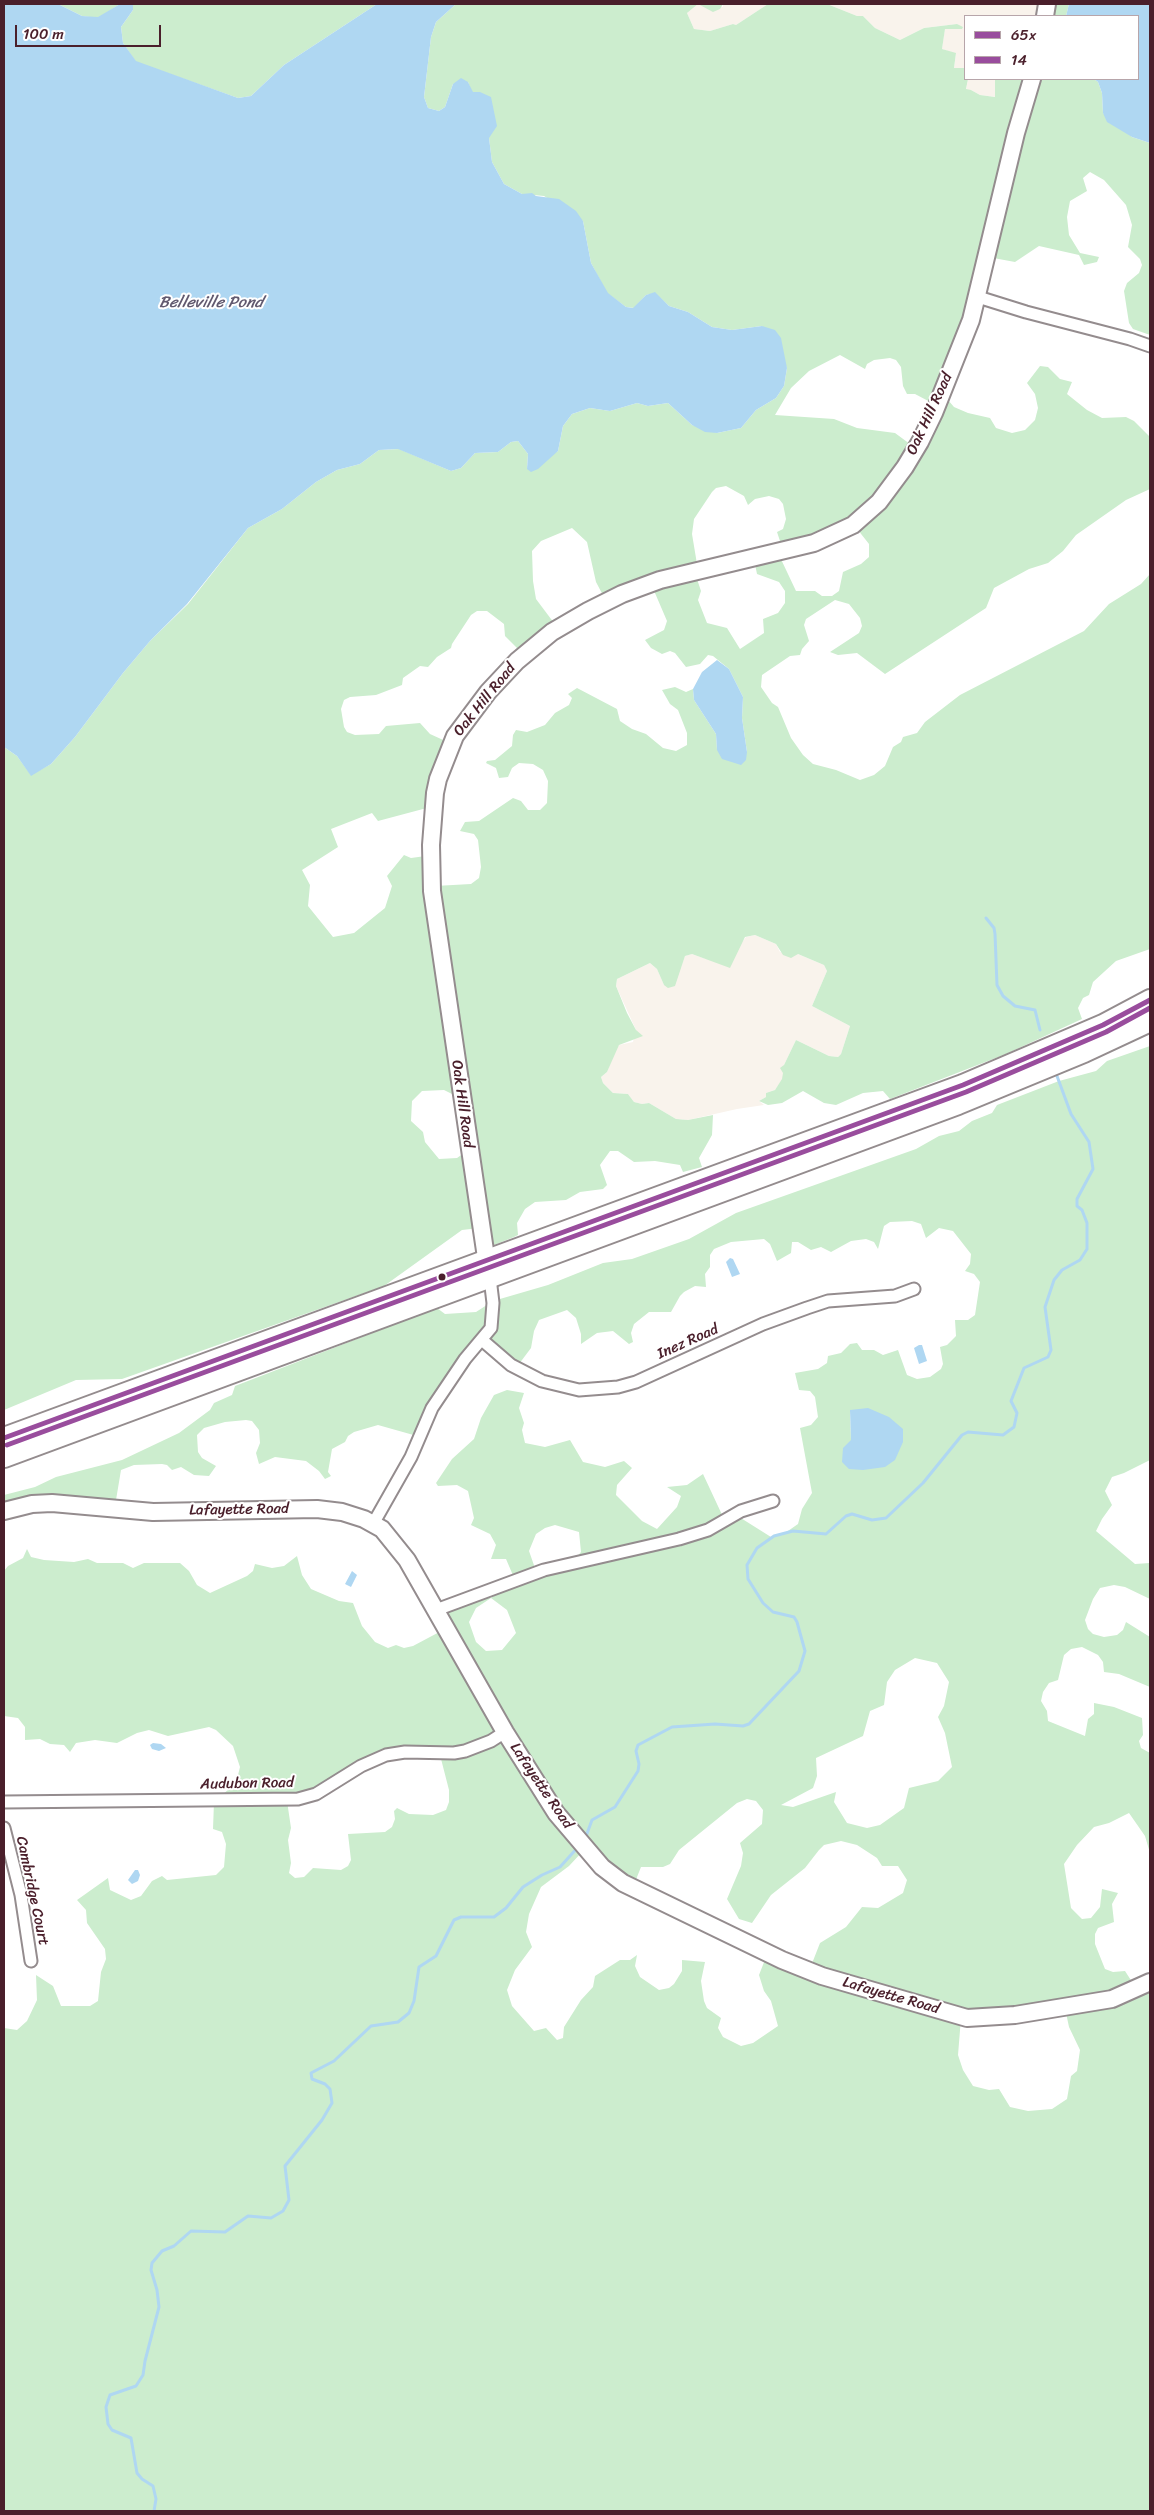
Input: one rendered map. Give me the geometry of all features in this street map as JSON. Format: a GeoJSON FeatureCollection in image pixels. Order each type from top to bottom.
{"type":"FeatureCollection","features":[{"type":"Feature","properties":{"kind":"highway"},"geometry":{"type":"LineString","coordinates":[[4,1457],[272,1356],[487,1270],[963,1085],[1103,1025],[1150,1000]]}},
{"type":"Feature","properties":{"kind":"highway"},"geometry":{"type":"LineString","coordinates":[[4,1438],[487,1270],[966,1100],[1084,1052],[1150,1021]]}},
{"type":"Feature","properties":{"kind":"street","name":"Oak Hill Road"},"geometry":{"type":"LineString","coordinates":[[373,1524],[410,1458],[432,1408],[465,1359],[491,1328],[493,1317],[432,891],[431,845],[435,793],[455,736],[492,687],[517,661],[552,632],[588,611],[622,594],[660,580],[814,543],[841,532],[866,514],[889,488],[920,442],[964,339],[978,296],[995,217],[1032,80]]}},
{"type":"Feature","properties":{"kind":"street"},"geometry":{"type":"LineString","coordinates":[[978,296],[1150,346]]}},
{"type":"Feature","properties":{"kind":"street","name":"Inez Road"},"geometry":{"type":"LineString","coordinates":[[482,1340],[511,1365],[542,1381],[579,1390],[618,1387],[636,1382],[763,1324],[806,1308],[828,1301],[895,1296],[914,1289]]}},
{"type":"Feature","properties":{"kind":"street"},"geometry":{"type":"LineString","coordinates":[[436,1610],[544,1570],[679,1539],[708,1530],[741,1511],[773,1501]]}},
{"type":"Feature","properties":{"kind":"street","name":"Lafayette Road"},"geometry":{"type":"LineString","coordinates":[[4,1511],[32,1504],[52,1503],[153,1512],[317,1509],[353,1515],[382,1529],[397,1545],[505,1732],[556,1813],[612,1876],[782,1960],[822,1976],[967,2018],[1015,2015],[1112,1999],[1150,1982]]}},
{"type":"Feature","properties":{"kind":"street","name":"Audubon Road"},"geometry":{"type":"LineString","coordinates":[[4,1802],[298,1799],[316,1794],[361,1766],[386,1755],[405,1752],[466,1752],[491,1741],[505,1732]]}},
{"type":"Feature","properties":{"kind":"street","name":"Cambridge Court"},"geometry":{"type":"LineString","coordinates":[[4,1828],[21,1895],[31,1961]]}},
{"type":"Feature","properties":{"kind":"shaded area"},"geometry":{"type":"Polygon","coordinates":[[[698,4],[723,7],[723,4],[768,4],[736,25],[733,24],[710,31],[694,29],[687,13],[698,4]]]}},
{"type":"Feature","properties":{"kind":"shaded area"},"geometry":{"type":"Polygon","coordinates":[[[827,4],[1052,4],[1051,15],[964,15],[964,68],[954,68],[956,54],[942,49],[945,28],[962,29],[957,24],[924,28],[900,40],[875,28],[863,16],[857,16],[827,4]]]}},
{"type":"Feature","properties":{"kind":"shaded area"},"geometry":{"type":"Polygon","coordinates":[[[968,80],[995,80],[996,97],[980,95],[971,90],[966,90],[968,80]]]}},
{"type":"Feature","properties":{"kind":"shaded area"},"geometry":{"type":"Polygon","coordinates":[[[755,935],[776,944],[780,952],[798,954],[824,965],[827,971],[812,1006],[850,1026],[841,1054],[838,1057],[829,1056],[796,1040],[784,1065],[783,1079],[775,1090],[766,1093],[766,1097],[759,1101],[764,1105],[688,1120],[676,1119],[649,1103],[634,1102],[628,1094],[613,1093],[603,1083],[601,1077],[607,1072],[619,1045],[633,1042],[636,1030],[616,986],[617,979],[650,963],[657,969],[664,985],[681,967],[685,956],[692,954],[706,959],[743,941],[746,937],[755,935]]]}},
{"type":"Feature","properties":{"kind":"green space"},"geometry":{"type":"Polygon","coordinates":[[[58,4],[120,4],[98,18],[82,16],[58,4]]]}},
{"type":"Feature","properties":{"kind":"green space"},"geometry":{"type":"Polygon","coordinates":[[[133,4],[377,4],[284,65],[251,96],[238,98],[136,62],[123,43],[121,27],[133,10],[133,4]]]}},
{"type":"Feature","properties":{"kind":"green space"},"geometry":{"type":"Polygon","coordinates":[[[456,4],[698,4],[687,13],[694,29],[710,31],[733,24],[736,25],[768,4],[827,4],[857,16],[863,16],[875,28],[900,40],[924,28],[957,24],[963,27],[962,29],[945,29],[942,49],[956,53],[954,68],[964,68],[964,80],[968,80],[966,89],[980,95],[995,97],[995,80],[1095,80],[1102,93],[1103,113],[1132,137],[1150,143],[1150,335],[1133,329],[1129,323],[1124,291],[1127,283],[1139,273],[1142,265],[1140,259],[1128,247],[1132,225],[1126,205],[1104,180],[1090,172],[1083,178],[1087,191],[1070,201],[1067,217],[1069,235],[1080,253],[1099,257],[1097,262],[1084,265],[1079,255],[1039,246],[1015,262],[988,257],[942,393],[954,407],[968,413],[990,418],[996,428],[1012,433],[1025,430],[1035,420],[1038,408],[1035,394],[1027,383],[1040,366],[1048,367],[1060,379],[1072,382],[1067,394],[1087,410],[1102,418],[1126,417],[1134,421],[1150,437],[1150,489],[1126,500],[1076,535],[1063,551],[1048,563],[1029,569],[994,588],[986,608],[885,674],[857,653],[838,655],[830,652],[859,633],[862,626],[860,618],[849,604],[835,600],[806,619],[804,625],[809,641],[802,649],[800,655],[790,656],[762,675],[761,687],[772,703],[778,707],[791,738],[803,755],[813,764],[836,770],[860,780],[874,775],[885,766],[893,747],[901,742],[903,737],[917,733],[925,722],[960,695],[1084,631],[1109,604],[1141,584],[1150,574],[1150,949],[1116,961],[1093,982],[1089,995],[1083,998],[1078,1008],[1082,1019],[1006,1054],[890,1099],[883,1091],[863,1093],[836,1105],[824,1103],[803,1091],[782,1103],[768,1105],[759,1101],[766,1097],[766,1093],[775,1090],[782,1079],[783,1073],[780,1068],[784,1065],[796,1040],[829,1056],[838,1057],[841,1054],[850,1026],[812,1006],[827,971],[824,965],[798,954],[791,958],[783,955],[776,944],[755,935],[745,937],[730,968],[692,954],[685,956],[675,986],[668,988],[664,985],[657,969],[650,963],[617,979],[616,986],[627,1013],[636,1030],[643,1036],[619,1045],[607,1072],[601,1077],[603,1083],[613,1093],[628,1094],[634,1102],[649,1103],[676,1119],[688,1120],[713,1115],[712,1135],[699,1158],[702,1167],[683,1172],[680,1165],[655,1161],[634,1162],[618,1151],[610,1151],[600,1165],[607,1185],[603,1189],[580,1192],[566,1200],[535,1202],[525,1209],[517,1223],[518,1235],[514,1237],[484,1249],[479,1228],[462,1230],[384,1286],[122,1379],[76,1380],[4,1410],[4,747],[17,756],[31,775],[51,764],[75,737],[123,673],[150,641],[188,604],[248,528],[282,509],[316,482],[337,470],[360,464],[379,450],[399,449],[451,471],[461,468],[475,453],[498,452],[511,442],[518,441],[528,454],[527,469],[558,451],[563,426],[572,414],[590,408],[610,411],[637,403],[648,406],[668,403],[692,425],[717,433],[741,428],[756,410],[776,398],[784,386],[787,368],[762,326],[732,330],[712,327],[688,312],[669,306],[655,293],[646,295],[634,308],[626,307],[607,293],[591,263],[583,221],[544,196],[522,194],[504,184],[492,162],[489,138],[468,82],[453,84],[445,107],[439,111],[428,108],[424,97],[431,37],[436,22],[456,4]],[[840,355],[809,371],[791,388],[775,415],[834,419],[857,428],[895,433],[914,447],[934,404],[915,394],[907,394],[903,386],[901,367],[896,360],[890,358],[874,360],[867,364],[865,369],[840,355]],[[726,486],[716,488],[712,492],[694,519],[692,534],[698,570],[695,573],[701,591],[698,600],[707,623],[727,628],[740,649],[764,633],[763,619],[778,613],[785,603],[785,591],[779,582],[757,574],[754,559],[779,555],[796,591],[815,591],[822,596],[832,596],[839,591],[843,572],[861,564],[869,557],[869,544],[854,525],[783,550],[777,532],[783,529],[786,519],[783,504],[779,499],[769,496],[755,499],[748,505],[744,496],[726,486]],[[572,528],[541,541],[532,551],[536,599],[554,623],[523,654],[505,636],[504,624],[487,611],[477,611],[471,615],[451,648],[437,657],[428,667],[420,666],[403,678],[402,685],[376,695],[350,697],[344,700],[341,709],[344,727],[347,732],[355,735],[379,734],[386,726],[420,723],[430,734],[452,744],[435,808],[423,809],[378,821],[372,813],[331,829],[338,847],[302,870],[310,885],[308,906],[333,937],[354,933],[385,908],[392,886],[387,876],[404,855],[411,858],[433,855],[435,886],[471,884],[479,878],[481,867],[478,840],[474,834],[460,831],[465,822],[479,821],[513,798],[521,801],[528,810],[540,810],[547,803],[548,781],[543,770],[533,764],[519,763],[512,768],[508,777],[499,778],[496,768],[486,763],[487,761],[495,760],[512,746],[513,735],[516,730],[527,732],[545,725],[555,713],[569,705],[572,698],[568,694],[577,688],[617,709],[620,721],[632,729],[646,734],[663,748],[676,751],[687,745],[687,733],[678,710],[670,704],[662,690],[675,687],[686,692],[693,689],[694,700],[716,734],[717,750],[747,752],[742,718],[743,697],[729,669],[713,656],[708,655],[700,664],[686,667],[675,653],[670,651],[662,654],[651,648],[645,640],[664,630],[667,621],[652,586],[606,601],[596,582],[587,542],[572,528]],[[444,1090],[422,1091],[412,1101],[411,1121],[423,1132],[425,1142],[439,1159],[457,1158],[467,1151],[460,1098],[444,1090]]]}},
{"type":"Feature","properties":{"kind":"green space"},"geometry":{"type":"Polygon","coordinates":[[[698,4],[723,4],[720,9],[713,12],[698,4]]]}},
{"type":"Feature","properties":{"kind":"green space"},"geometry":{"type":"Polygon","coordinates":[[[1052,4],[1069,4],[1066,15],[1051,15],[1052,4]]]}},
{"type":"Feature","properties":{"kind":"green space"},"geometry":{"type":"Polygon","coordinates":[[[1150,1046],[1150,1460],[1112,1477],[1105,1491],[1112,1505],[1096,1531],[1135,1564],[1150,1563],[1150,1599],[1125,1587],[1114,1585],[1100,1588],[1093,1599],[1085,1620],[1088,1629],[1093,1634],[1104,1637],[1117,1635],[1123,1630],[1126,1622],[1150,1637],[1150,1687],[1119,1674],[1104,1672],[1103,1662],[1098,1655],[1082,1647],[1071,1649],[1064,1655],[1058,1680],[1049,1683],[1043,1692],[1041,1701],[1047,1711],[1048,1721],[1085,1736],[1088,1719],[1094,1714],[1094,1703],[1114,1707],[1142,1718],[1143,1735],[1139,1741],[1141,1748],[1150,1753],[1150,1853],[1145,1836],[1129,1813],[1109,1823],[1094,1827],[1077,1845],[1064,1864],[1071,1908],[1082,1919],[1091,1918],[1100,1907],[1102,1889],[1118,1893],[1112,1904],[1114,1922],[1098,1928],[1095,1934],[1095,1944],[1105,1969],[1113,1972],[1125,1971],[1136,1988],[1150,1982],[1150,2511],[4,2511],[4,2028],[17,2030],[27,2021],[37,2000],[36,1975],[53,1986],[61,2006],[90,2006],[98,2001],[101,1972],[106,1959],[105,1949],[87,1923],[86,1910],[77,1900],[108,1878],[110,1890],[131,1900],[141,1896],[152,1881],[162,1876],[167,1880],[216,1875],[224,1867],[226,1844],[222,1832],[213,1829],[214,1802],[236,1783],[240,1767],[233,1746],[216,1730],[209,1727],[168,1736],[149,1730],[137,1733],[117,1743],[95,1740],[76,1743],[70,1752],[64,1745],[50,1744],[40,1739],[25,1740],[25,1727],[18,1718],[4,1716],[4,1571],[8,1566],[23,1558],[27,1549],[31,1557],[44,1560],[74,1562],[88,1559],[97,1563],[123,1563],[133,1568],[144,1563],[180,1563],[189,1571],[197,1585],[210,1593],[247,1576],[253,1571],[255,1564],[272,1568],[284,1566],[297,1556],[302,1575],[311,1589],[339,1601],[353,1603],[362,1626],[375,1642],[388,1648],[396,1645],[404,1648],[413,1646],[445,1629],[438,1614],[476,1595],[491,1598],[515,1580],[506,1559],[491,1559],[496,1545],[490,1534],[471,1525],[474,1518],[468,1491],[457,1485],[438,1486],[436,1483],[452,1459],[474,1439],[481,1418],[494,1395],[507,1390],[524,1393],[519,1408],[524,1423],[522,1430],[525,1443],[545,1447],[570,1440],[583,1462],[605,1467],[624,1461],[632,1468],[617,1485],[616,1495],[642,1521],[657,1529],[677,1507],[681,1496],[667,1487],[687,1485],[703,1474],[724,1519],[736,1515],[771,1537],[785,1533],[798,1524],[802,1509],[812,1493],[800,1428],[811,1425],[818,1417],[815,1397],[810,1391],[799,1390],[795,1373],[818,1369],[827,1363],[828,1356],[841,1353],[850,1344],[857,1343],[862,1350],[874,1350],[883,1355],[898,1350],[907,1375],[917,1379],[930,1377],[941,1369],[943,1364],[940,1347],[947,1345],[956,1336],[955,1320],[968,1320],[975,1315],[980,1282],[974,1274],[965,1271],[970,1264],[971,1254],[953,1231],[939,1228],[926,1238],[921,1224],[912,1221],[890,1222],[884,1226],[878,1249],[874,1242],[866,1239],[851,1241],[831,1252],[821,1247],[811,1250],[798,1242],[792,1242],[791,1253],[777,1261],[770,1244],[764,1239],[731,1242],[714,1249],[710,1255],[710,1267],[705,1274],[706,1287],[695,1286],[684,1292],[671,1312],[649,1312],[634,1324],[631,1333],[633,1342],[629,1344],[613,1331],[597,1333],[581,1344],[581,1334],[576,1318],[567,1310],[539,1320],[534,1331],[531,1348],[516,1368],[483,1343],[417,1436],[378,1425],[354,1432],[348,1436],[345,1442],[332,1449],[328,1472],[331,1476],[325,1479],[319,1471],[306,1461],[275,1457],[259,1464],[256,1453],[260,1443],[259,1430],[252,1421],[246,1420],[225,1422],[204,1428],[197,1435],[198,1452],[202,1458],[216,1466],[209,1476],[194,1475],[181,1467],[172,1470],[167,1465],[162,1464],[134,1465],[121,1470],[115,1506],[4,1511],[4,1495],[35,1487],[56,1477],[122,1460],[179,1433],[210,1410],[214,1403],[232,1395],[235,1386],[437,1308],[445,1314],[476,1312],[493,1301],[548,1285],[603,1263],[632,1259],[689,1239],[736,1213],[916,1149],[939,1136],[959,1131],[972,1121],[992,1113],[997,1105],[1059,1081],[1096,1071],[1107,1061],[1150,1046]],[[850,1410],[851,1440],[863,1470],[850,1410]],[[555,1525],[545,1528],[536,1534],[529,1551],[536,1571],[571,1564],[581,1552],[579,1532],[555,1525]],[[491,1598],[476,1608],[469,1622],[476,1642],[486,1651],[502,1650],[516,1633],[507,1610],[491,1598]],[[915,1658],[895,1670],[887,1682],[884,1705],[870,1711],[863,1736],[816,1758],[817,1776],[813,1788],[781,1805],[793,1807],[836,1792],[834,1802],[847,1823],[867,1828],[880,1825],[904,1808],[909,1788],[938,1781],[952,1767],[945,1733],[938,1717],[944,1706],[949,1682],[937,1663],[915,1658]],[[410,1752],[350,1772],[287,1801],[291,1828],[288,1840],[291,1863],[289,1873],[295,1878],[304,1877],[313,1868],[341,1870],[348,1866],[351,1860],[348,1834],[385,1832],[392,1827],[395,1819],[394,1811],[397,1808],[409,1814],[433,1815],[446,1810],[449,1802],[449,1790],[440,1755],[410,1752]],[[747,1799],[737,1803],[679,1850],[670,1864],[663,1867],[641,1867],[633,1887],[583,1851],[569,1866],[541,1887],[529,1914],[526,1932],[532,1947],[515,1970],[507,1990],[512,2006],[534,2031],[546,2028],[557,2040],[563,2038],[564,2027],[581,2000],[593,1987],[595,1976],[620,1960],[630,1960],[637,1955],[635,1966],[640,1977],[659,1990],[669,1988],[674,1984],[682,1971],[682,1960],[705,1962],[701,1981],[704,2001],[707,2008],[721,2018],[718,2028],[723,2037],[741,2046],[753,2043],[778,2026],[771,2001],[764,1991],[759,1975],[768,1952],[811,1966],[820,1943],[846,1927],[862,1907],[878,1908],[903,1893],[907,1880],[898,1866],[882,1866],[877,1858],[857,1845],[841,1841],[824,1845],[805,1868],[771,1895],[752,1923],[739,1919],[727,1899],[741,1866],[743,1853],[740,1843],[762,1824],[763,1810],[756,1801],[747,1799]],[[1065,2008],[961,2018],[958,2055],[963,2070],[973,2086],[989,2090],[999,2089],[1010,2107],[1028,2111],[1052,2109],[1067,2099],[1071,2076],[1077,2071],[1080,2050],[1069,2027],[1065,2008]]]}},
{"type":"Feature","properties":{"kind":"water","name":"Belleville Pond"},"geometry":{"type":"Polygon","coordinates":[[[4,4],[58,4],[82,16],[98,17],[120,4],[133,4],[133,10],[121,27],[123,43],[136,61],[238,98],[251,96],[284,65],[377,4],[456,4],[436,22],[431,37],[424,97],[428,108],[439,111],[445,107],[453,84],[461,78],[468,82],[473,92],[480,92],[491,97],[497,126],[489,138],[492,162],[504,184],[522,194],[532,193],[536,196],[559,199],[576,211],[583,221],[591,263],[608,293],[626,307],[633,308],[646,295],[655,292],[669,306],[688,312],[712,327],[732,330],[762,326],[775,330],[781,338],[787,368],[784,386],[776,398],[756,410],[741,428],[717,433],[705,432],[692,425],[668,403],[648,406],[637,403],[610,411],[590,408],[572,414],[563,426],[558,451],[538,469],[531,472],[527,469],[528,454],[518,441],[511,442],[498,452],[475,453],[461,468],[451,471],[398,449],[379,450],[360,464],[337,470],[316,482],[282,509],[248,528],[187,604],[150,641],[123,673],[75,737],[51,764],[31,776],[17,756],[4,747],[4,4]]]}},
{"type":"Feature","properties":{"kind":"water"},"geometry":{"type":"Polygon","coordinates":[[[1069,4],[1150,4],[1150,143],[1132,137],[1107,122],[1103,113],[1102,93],[1095,80],[1139,80],[1139,15],[1066,15],[1069,4]]]}},
{"type":"Feature","properties":{"kind":"water"},"geometry":{"type":"Polygon","coordinates":[[[717,660],[729,669],[743,697],[742,718],[747,752],[746,760],[741,765],[722,759],[717,750],[716,734],[694,700],[693,689],[702,672],[717,660]]]}},
{"type":"Feature","properties":{"kind":"water"},"geometry":{"type":"Polygon","coordinates":[[[730,1258],[733,1259],[740,1274],[732,1277],[726,1262],[730,1258]]]}},
{"type":"Feature","properties":{"kind":"water"},"geometry":{"type":"Polygon","coordinates":[[[922,1345],[927,1361],[919,1364],[914,1348],[922,1345]]]}},
{"type":"Feature","properties":{"kind":"water"},"geometry":{"type":"Polygon","coordinates":[[[868,1408],[889,1417],[903,1429],[903,1442],[895,1460],[885,1467],[863,1470],[849,1469],[842,1462],[843,1448],[851,1440],[850,1410],[868,1408]]]}},
{"type":"Feature","properties":{"kind":"water"},"geometry":{"type":"Polygon","coordinates":[[[352,1571],[357,1575],[351,1587],[345,1584],[352,1571]]]}},
{"type":"Feature","properties":{"kind":"water"},"geometry":{"type":"Polygon","coordinates":[[[153,1743],[161,1744],[166,1748],[159,1751],[152,1749],[150,1745],[153,1743]]]}},
{"type":"Feature","properties":{"kind":"water"},"geometry":{"type":"Polygon","coordinates":[[[135,1870],[138,1870],[140,1875],[138,1881],[132,1884],[128,1880],[135,1870]]]}},
{"type":"Feature","properties":{"kind":"waterway"},"geometry":{"type":"LineString","coordinates":[[986,918],[994,928],[995,934],[997,985],[1003,996],[1015,1006],[1035,1010],[1040,1030]]}},
{"type":"Feature","properties":{"kind":"waterway"},"geometry":{"type":"LineString","coordinates":[[585,1839],[592,1820],[615,1807],[638,1771],[639,1764],[636,1751],[638,1745],[672,1727],[715,1724],[743,1726],[749,1724],[799,1671],[805,1651],[797,1622],[794,1617],[773,1612],[763,1603],[748,1579],[747,1565],[757,1548],[774,1536],[793,1531],[826,1534],[846,1516],[852,1514],[872,1520],[886,1518],[923,1483],[962,1435],[968,1432],[1003,1435],[1014,1427],[1017,1413],[1011,1401],[1024,1368],[1048,1357],[1051,1350],[1045,1307],[1054,1280],[1062,1270],[1080,1260],[1087,1249],[1087,1223],[1082,1210],[1077,1206],[1077,1199],[1093,1169],[1089,1142],[1071,1114],[1057,1076]]}},
{"type":"Feature","properties":{"kind":"waterway"},"geometry":{"type":"LineString","coordinates":[[154,2511],[156,2499],[153,2486],[142,2479],[137,2473],[131,2438],[112,2430],[108,2424],[106,2407],[110,2395],[136,2386],[143,2375],[159,2307],[157,2290],[151,2270],[152,2263],[162,2251],[174,2246],[191,2231],[225,2232],[248,2216],[271,2218],[283,2211],[289,2200],[285,2166],[322,2120],[332,2103],[330,2089],[325,2084],[312,2079],[311,2073],[334,2061],[371,2026],[398,2022],[409,2013],[414,2001],[419,1967],[436,1956],[454,1920],[461,1917],[494,1917],[506,1908],[523,1887],[542,1875],[560,1867],[579,1846]]}},
{"type":"Feature","properties":{"kind":"transit line","name":"65x"},"geometry":{"type":"LineString","coordinates":[[4,1438],[963,1085],[1103,1025],[1150,1000]]}},
{"type":"Feature","properties":{"kind":"transit line","name":"14"},"geometry":{"type":"LineString","coordinates":[[7,1445],[966,1092],[1106,1032],[1150,1008]]}}]}
